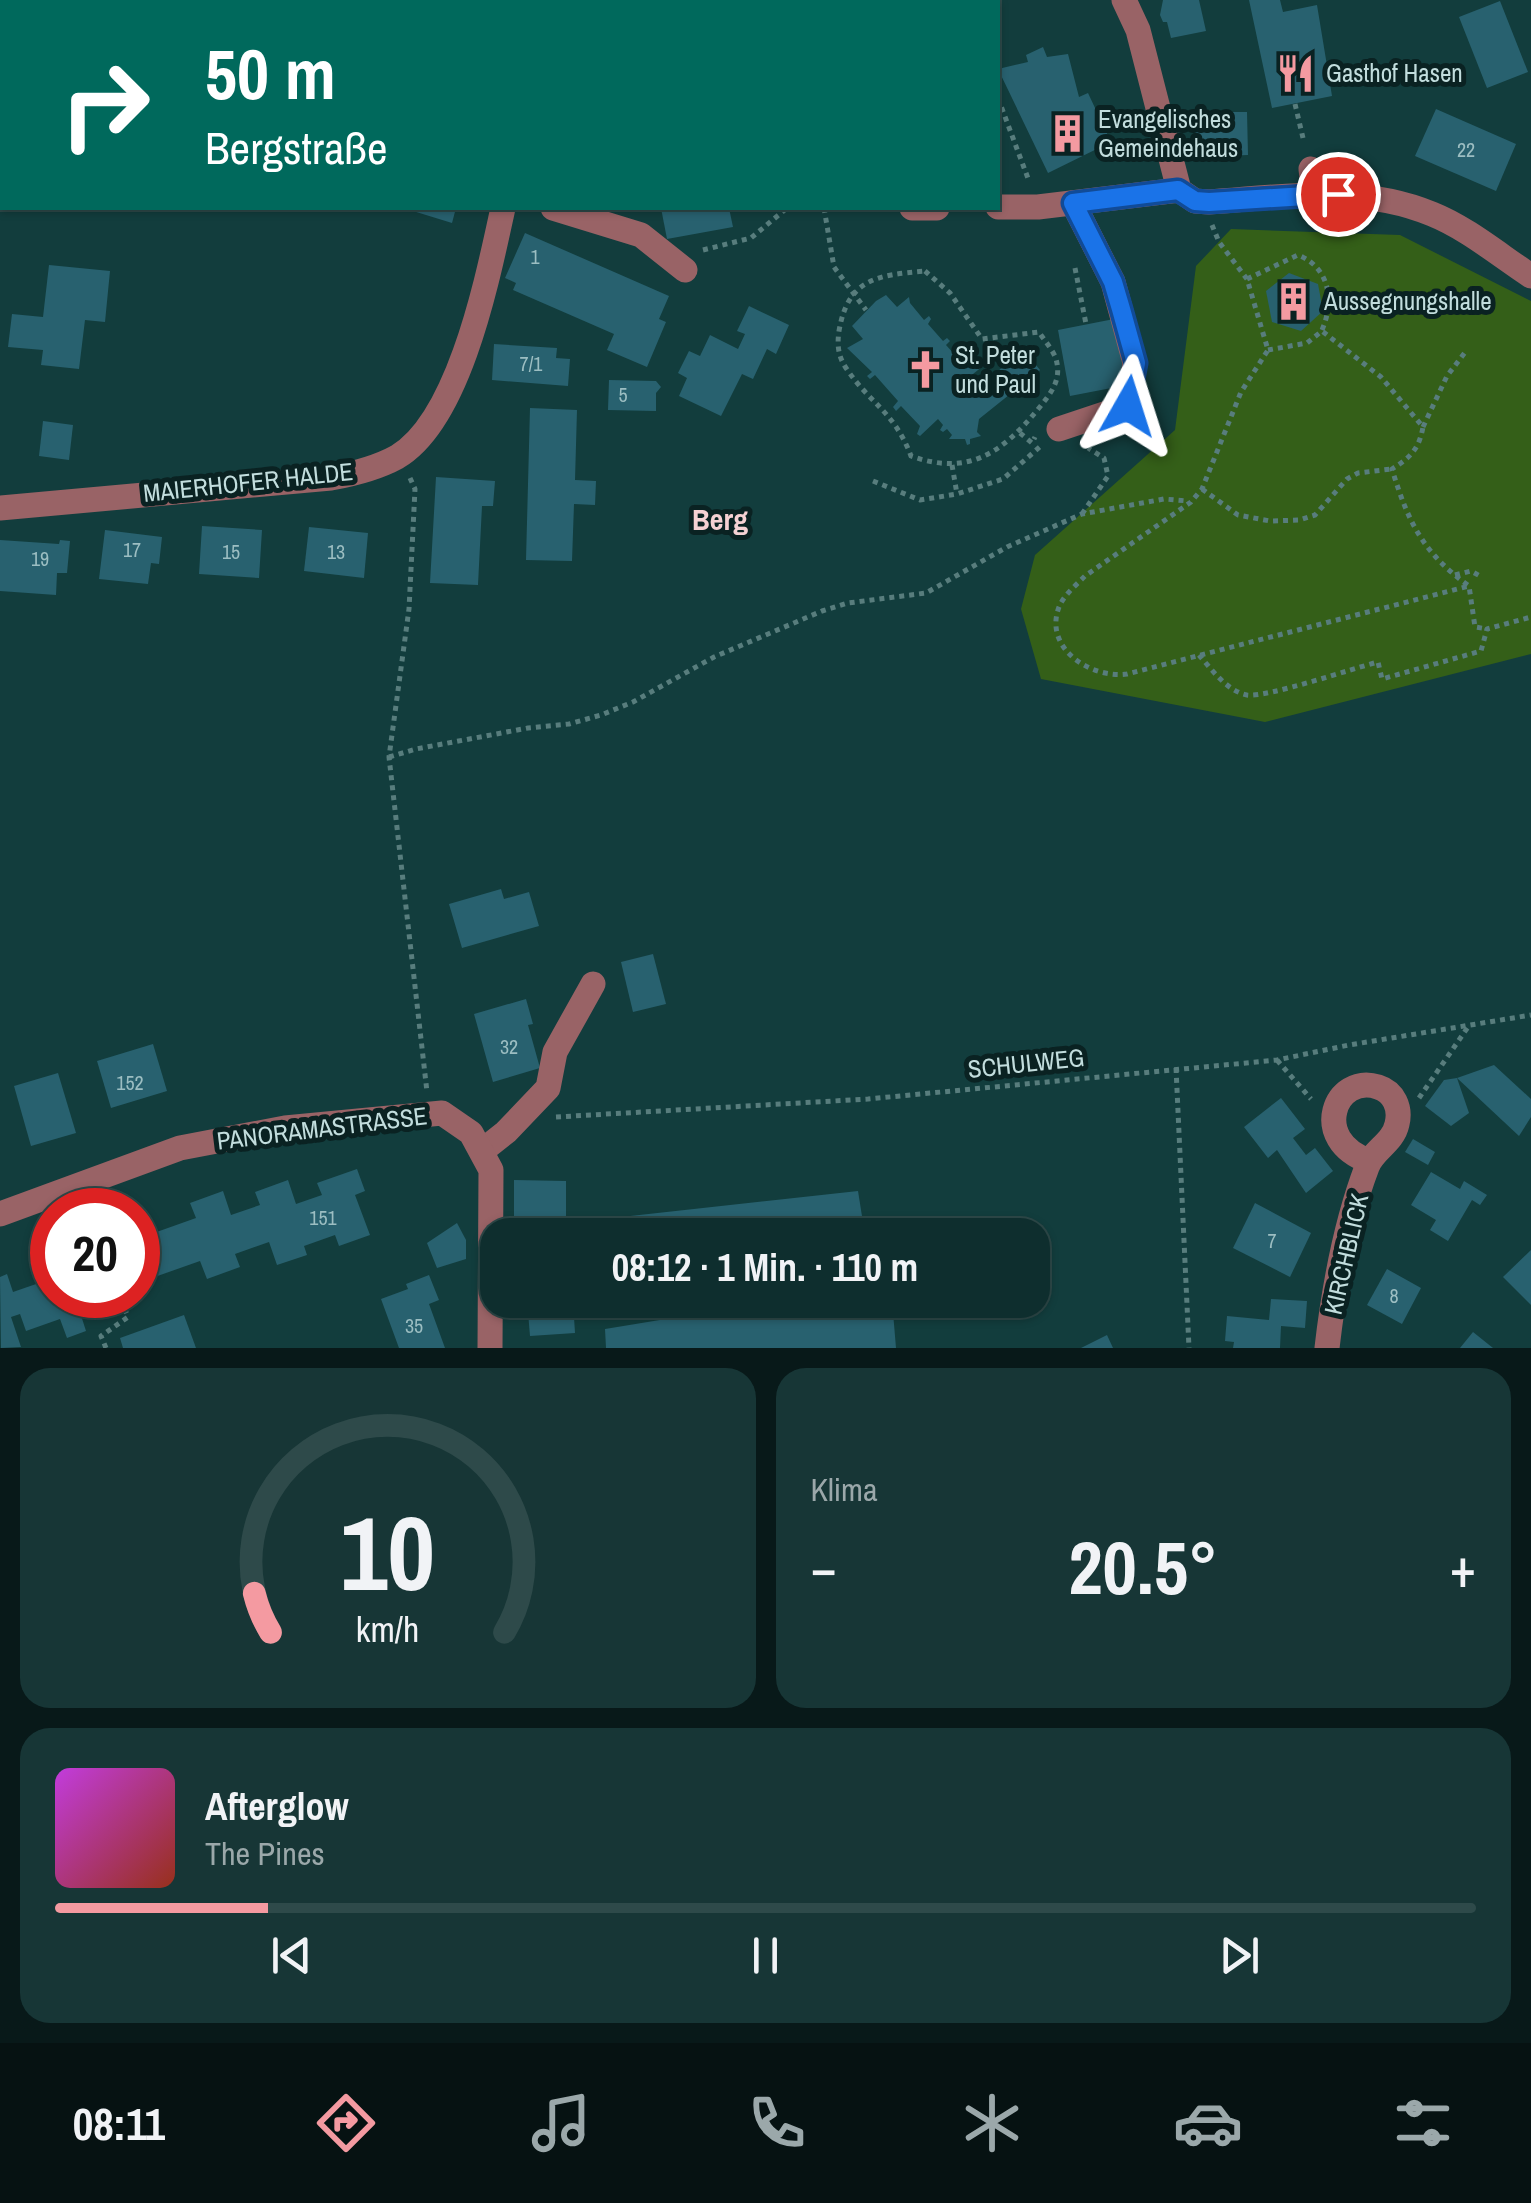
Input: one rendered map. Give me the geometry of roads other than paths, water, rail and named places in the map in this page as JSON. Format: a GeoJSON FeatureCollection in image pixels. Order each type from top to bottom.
{"type":"FeatureCollection","features":[{"type":"Feature","properties":{"kind":"street"},"geometry":{"type":"LineString","coordinates":[[1124,0],[1138,30],[1178,190]]}},
{"type":"Feature","properties":{"kind":"street"},"geometry":{"type":"LineString","coordinates":[[1000,207],[1038,207],[1178,190],[1195,201],[1209,202],[1312,182],[1338,194],[1390,200],[1434,214],[1531,276]]}},
{"type":"Feature","properties":{"kind":"street"},"geometry":{"type":"LineString","coordinates":[[1058,429],[1128,406],[1136,363],[1113,282],[1073,203]]}},
{"type":"Feature","properties":{"kind":"street","name":"MAIERHOFER HALDE"},"geometry":{"type":"LineString","coordinates":[[0,508],[331,478],[353,474],[398,456],[419,438],[446,401],[464,353],[502,210]]}},
{"type":"Feature","properties":{"kind":"street"},"geometry":{"type":"LineString","coordinates":[[560,210],[641,235],[678,264]]}},
{"type":"Feature","properties":{"kind":"street"},"geometry":{"type":"LineString","coordinates":[[490,1348],[491,1170],[477,1142],[522,1116],[548,1088],[555,1052],[593,984]]}},
{"type":"Feature","properties":{"kind":"street","name":"KIRCHBLICK"},"geometry":{"type":"LineString","coordinates":[[1327,1348],[1334,1290],[1354,1207],[1369,1160],[1386,1146],[1397,1126],[1398,1106],[1388,1091],[1373,1085],[1351,1090],[1336,1103],[1332,1124],[1342,1144],[1356,1156],[1369,1160]]}},
{"type":"Feature","properties":{"kind":"street","name":"PANORAMASTRASSE"},"geometry":{"type":"LineString","coordinates":[[0,1214],[180,1148],[284,1128],[442,1113],[477,1142]]}},
{"type":"Feature","properties":{"kind":"place","name":"Gasthof Hasen"},"geometry":{"type":"Point","coordinates":[1296,73]}},
{"type":"Feature","properties":{"kind":"place","name":"Evangelisches Gemeindehaus"},"geometry":{"type":"Point","coordinates":[1068,133]}},
{"type":"Feature","properties":{"kind":"place","name":"Aussegnungshalle"},"geometry":{"type":"Point","coordinates":[1294,301]}},
{"type":"Feature","properties":{"kind":"place","name":"St. Peter und Paul"},"geometry":{"type":"Point","coordinates":[925,369]}},
{"type":"Feature","properties":{"kind":"district","name":"Berg"},"geometry":{"type":"Point","coordinates":[720,520]}}]}
